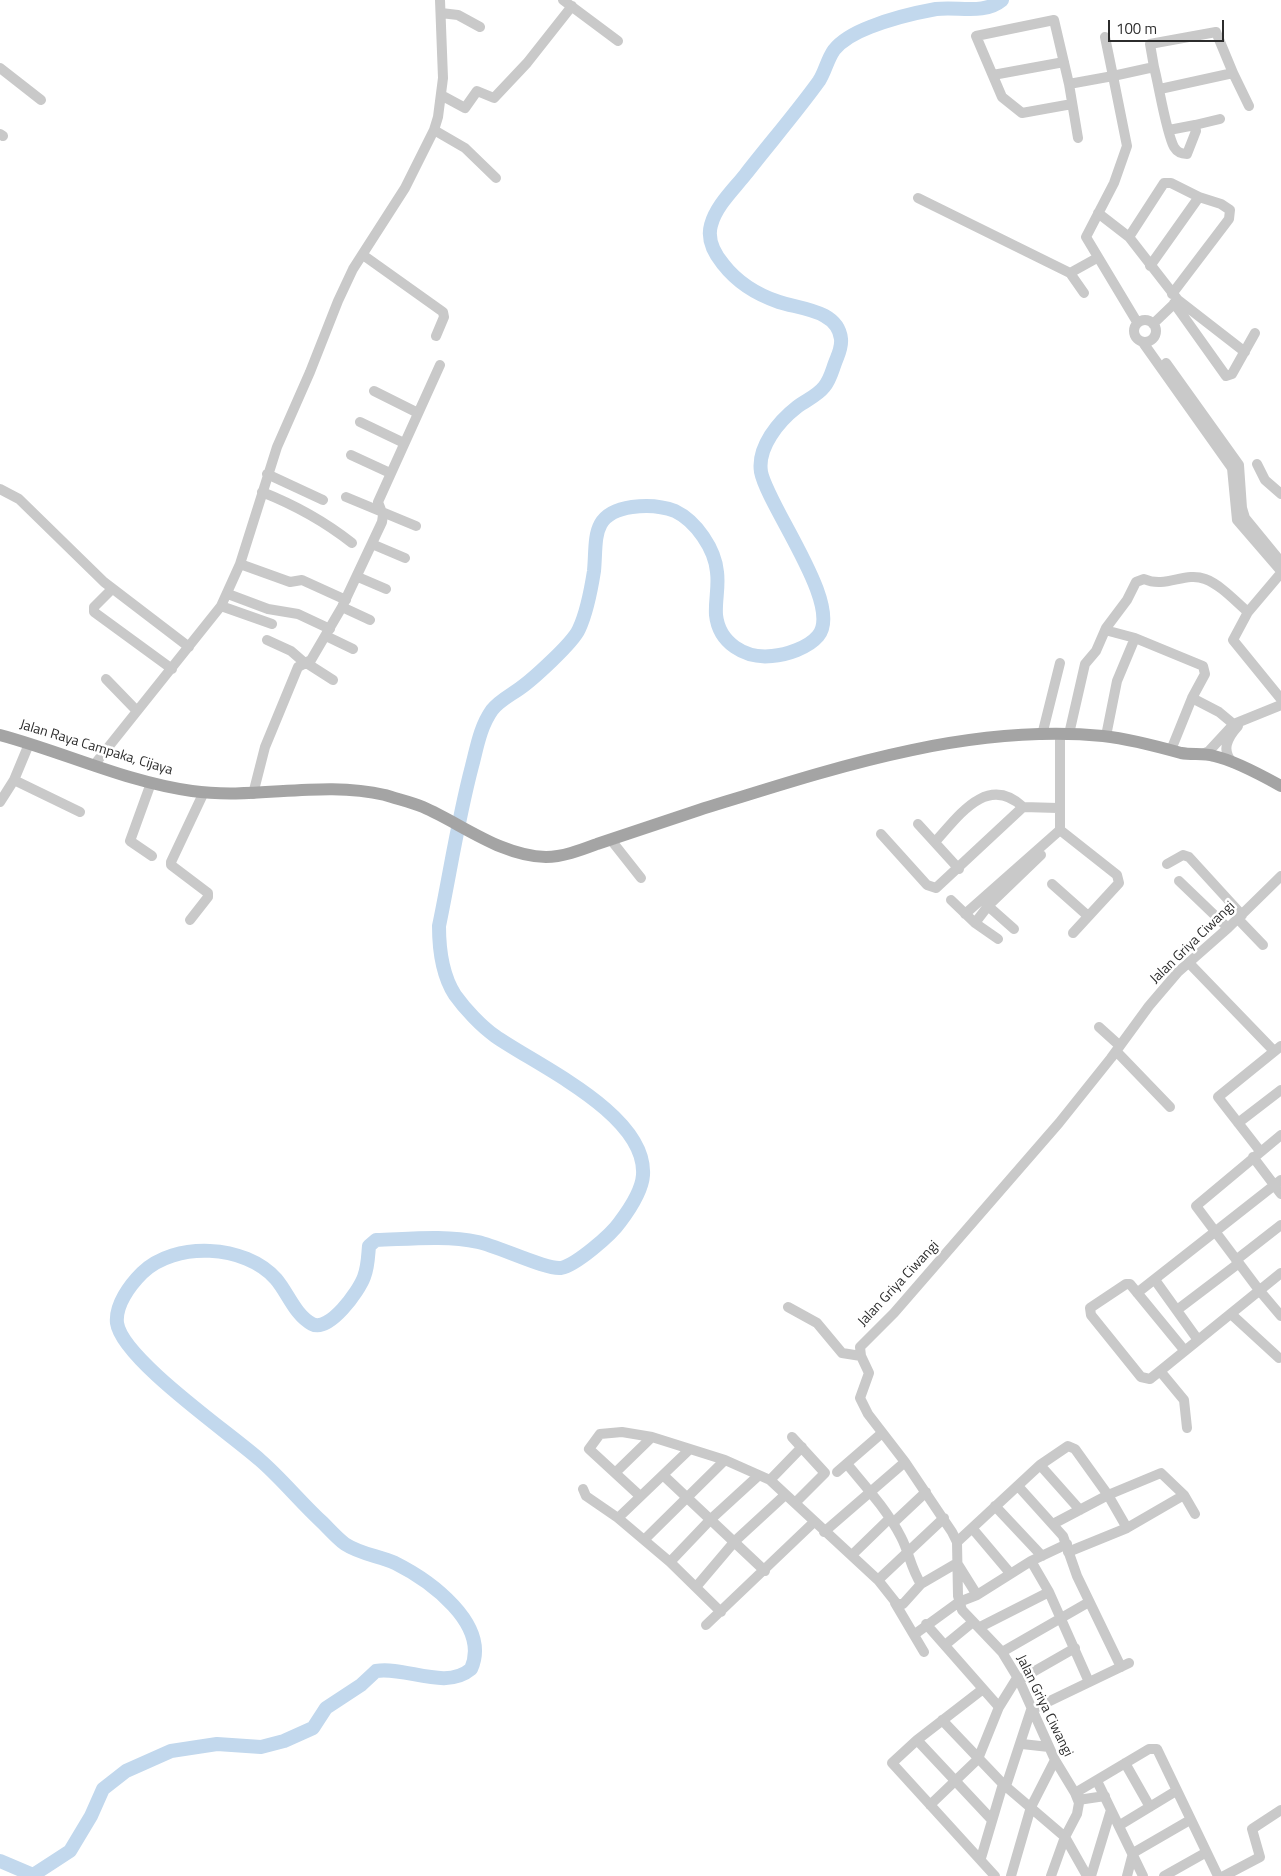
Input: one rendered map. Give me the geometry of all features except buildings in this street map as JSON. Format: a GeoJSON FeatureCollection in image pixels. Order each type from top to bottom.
{"type":"FeatureCollection","features":[{"type":"Feature","properties":{"kind":"main road","name":"Jalan Raya Campaka, Cijaya"},"geometry":{"type":"LineString","coordinates":[[0,734],[151,783],[204,792],[253,794],[320,788],[383,795],[422,806],[496,844],[531,855],[546,857],[576,851],[777,786],[865,762],[952,743],[1007,736],[1064,734],[1106,736],[1194,756],[1214,755],[1254,771],[1281,786]]}},
{"type":"Feature","properties":{"kind":"street"},"geometry":{"type":"LineString","coordinates":[[94,765],[172,669],[221,606],[228,594],[240,564],[267,474],[338,302],[363,255],[405,188],[434,130],[438,117],[443,78],[440,0]]}},
{"type":"Feature","properties":{"kind":"street"},"geometry":{"type":"LineString","coordinates":[[440,95],[464,108],[477,91],[494,98],[527,63],[567,3],[618,41]]}},
{"type":"Feature","properties":{"kind":"street"},"geometry":{"type":"LineString","coordinates":[[441,13],[458,15],[480,28]]}},
{"type":"Feature","properties":{"kind":"street"},"geometry":{"type":"LineString","coordinates":[[1072,104],[1022,113],[1002,96],[976,36],[1054,20],[1069,84],[1078,138]]}},
{"type":"Feature","properties":{"kind":"street"},"geometry":{"type":"LineString","coordinates":[[1196,124],[1193,140],[1187,154],[1181,154],[1174,148],[1150,44],[1216,32],[1232,73],[1250,106]]}},
{"type":"Feature","properties":{"kind":"street"},"geometry":{"type":"LineString","coordinates":[[1105,37],[1127,146],[1114,183],[1086,237],[1137,322]]}},
{"type":"Feature","properties":{"kind":"street"},"geometry":{"type":"LineString","coordinates":[[993,76],[1064,62]]}},
{"type":"Feature","properties":{"kind":"street"},"geometry":{"type":"LineString","coordinates":[[1069,84],[1154,67]]}},
{"type":"Feature","properties":{"kind":"street"},"geometry":{"type":"LineString","coordinates":[[0,68],[40,100]]}},
{"type":"Feature","properties":{"kind":"street"},"geometry":{"type":"LineString","coordinates":[[1160,90],[1232,73]]}},
{"type":"Feature","properties":{"kind":"street"},"geometry":{"type":"LineString","coordinates":[[1169,130],[1220,119]]}},
{"type":"Feature","properties":{"kind":"street"},"geometry":{"type":"LineString","coordinates":[[434,130],[465,148],[496,178]]}},
{"type":"Feature","properties":{"kind":"street"},"geometry":{"type":"LineString","coordinates":[[1129,237],[1164,183],[1171,183],[1199,197],[1221,204],[1230,210],[1230,215],[1174,299],[1153,324]]}},
{"type":"Feature","properties":{"kind":"street"},"geometry":{"type":"LineString","coordinates":[[1150,266],[1199,197]]}},
{"type":"Feature","properties":{"kind":"street"},"geometry":{"type":"LineString","coordinates":[[918,198],[1070,273],[1084,293]]}},
{"type":"Feature","properties":{"kind":"street"},"geometry":{"type":"LineString","coordinates":[[1098,213],[1129,237],[1226,376],[1232,374],[1255,333]]}},
{"type":"Feature","properties":{"kind":"street"},"geometry":{"type":"LineString","coordinates":[[363,255],[443,312],[444,317],[436,336]]}},
{"type":"Feature","properties":{"kind":"street"},"geometry":{"type":"LineString","coordinates":[[1070,273],[1097,258]]}},
{"type":"Feature","properties":{"kind":"street"},"geometry":{"type":"LineString","coordinates":[[1174,299],[1244,352]]}},
{"type":"Feature","properties":{"kind":"street"},"geometry":{"type":"LineString","coordinates":[[1147,343],[1157,331],[1153,324],[1145,319],[1137,322],[1134,329],[1135,335],[1147,343],[1239,465],[1241,519],[1281,572],[1248,612],[1233,640],[1281,699]]}},
{"type":"Feature","properties":{"kind":"street"},"geometry":{"type":"LineString","coordinates":[[253,794],[262,757],[280,707],[298,667],[307,664],[328,632],[358,577],[382,522],[382,512],[378,503],[440,365]]}},
{"type":"Feature","properties":{"kind":"street"},"geometry":{"type":"LineString","coordinates":[[374,391],[418,413]]}},
{"type":"Feature","properties":{"kind":"street"},"geometry":{"type":"LineString","coordinates":[[360,422],[404,443]]}},
{"type":"Feature","properties":{"kind":"street"},"geometry":{"type":"LineString","coordinates":[[351,455],[390,473]]}},
{"type":"Feature","properties":{"kind":"street"},"geometry":{"type":"LineString","coordinates":[[1257,464],[1265,480],[1281,494]]}},
{"type":"Feature","properties":{"kind":"street"},"geometry":{"type":"LineString","coordinates":[[267,474],[323,500]]}},
{"type":"Feature","properties":{"kind":"street"},"geometry":{"type":"LineString","coordinates":[[0,489],[19,499],[112,589],[189,646]]}},
{"type":"Feature","properties":{"kind":"street"},"geometry":{"type":"LineString","coordinates":[[262,492],[324,522],[352,543]]}},
{"type":"Feature","properties":{"kind":"street"},"geometry":{"type":"LineString","coordinates":[[346,497],[416,526]]}},
{"type":"Feature","properties":{"kind":"street"},"geometry":{"type":"LineString","coordinates":[[1241,519],[1281,562]]}},
{"type":"Feature","properties":{"kind":"street"},"geometry":{"type":"LineString","coordinates":[[372,544],[405,558]]}},
{"type":"Feature","properties":{"kind":"street"},"geometry":{"type":"LineString","coordinates":[[240,564],[290,582],[302,580],[370,620]]}},
{"type":"Feature","properties":{"kind":"street"},"geometry":{"type":"LineString","coordinates":[[358,577],[386,589]]}},
{"type":"Feature","properties":{"kind":"street"},"geometry":{"type":"LineString","coordinates":[[1072,933],[1119,883],[1119,878],[1062,832],[1058,808],[1064,734],[1085,664],[1096,651],[1105,630],[1127,600],[1136,582],[1141,579],[1160,584],[1185,578],[1204,578],[1248,612]]}},
{"type":"Feature","properties":{"kind":"street"},"geometry":{"type":"LineString","coordinates":[[112,589],[94,607],[94,612],[172,669]]}},
{"type":"Feature","properties":{"kind":"street"},"geometry":{"type":"LineString","coordinates":[[228,594],[268,609],[298,614],[353,649]]}},
{"type":"Feature","properties":{"kind":"street"},"geometry":{"type":"LineString","coordinates":[[221,606],[272,624]]}},
{"type":"Feature","properties":{"kind":"street"},"geometry":{"type":"LineString","coordinates":[[1105,630],[1135,638],[1203,666],[1205,674],[1192,698],[1171,750]]}},
{"type":"Feature","properties":{"kind":"street"},"geometry":{"type":"LineString","coordinates":[[1106,736],[1117,681],[1135,638]]}},
{"type":"Feature","properties":{"kind":"street"},"geometry":{"type":"LineString","coordinates":[[267,640],[291,651],[307,664],[333,680]]}},
{"type":"Feature","properties":{"kind":"street"},"geometry":{"type":"LineString","coordinates":[[1042,734],[1060,663]]}},
{"type":"Feature","properties":{"kind":"street"},"geometry":{"type":"LineString","coordinates":[[106,679],[137,711]]}},
{"type":"Feature","properties":{"kind":"street"},"geometry":{"type":"LineString","coordinates":[[1192,698],[1219,712],[1236,725]]}},
{"type":"Feature","properties":{"kind":"street"},"geometry":{"type":"LineString","coordinates":[[1194,756],[1209,751],[1245,718],[1281,705]]}},
{"type":"Feature","properties":{"kind":"street"},"geometry":{"type":"LineString","coordinates":[[1234,764],[1226,752],[1229,739],[1236,725]]}},
{"type":"Feature","properties":{"kind":"street"},"geometry":{"type":"LineString","coordinates":[[0,802],[14,780],[29,744]]}},
{"type":"Feature","properties":{"kind":"street"},"geometry":{"type":"LineString","coordinates":[[14,780],[80,812]]}},
{"type":"Feature","properties":{"kind":"street"},"geometry":{"type":"LineString","coordinates":[[151,783],[130,841],[152,856]]}},
{"type":"Feature","properties":{"kind":"street"},"geometry":{"type":"LineString","coordinates":[[190,920],[208,897],[208,893],[171,865],[171,862],[204,792]]}},
{"type":"Feature","properties":{"kind":"street"},"geometry":{"type":"LineString","coordinates":[[936,842],[970,804],[983,796],[1005,795],[1012,797],[1023,807],[1058,808]]}},
{"type":"Feature","properties":{"kind":"street"},"geometry":{"type":"LineString","coordinates":[[881,834],[932,888],[941,886],[1023,807]]}},
{"type":"Feature","properties":{"kind":"street"},"geometry":{"type":"LineString","coordinates":[[918,824],[959,869]]}},
{"type":"Feature","properties":{"kind":"street"},"geometry":{"type":"LineString","coordinates":[[975,923],[988,906],[1062,832]]}},
{"type":"Feature","properties":{"kind":"street"},"geometry":{"type":"LineString","coordinates":[[965,914],[1062,832]]}},
{"type":"Feature","properties":{"kind":"street"},"geometry":{"type":"LineString","coordinates":[[611,840],[641,878]]}},
{"type":"Feature","properties":{"kind":"street"},"geometry":{"type":"LineString","coordinates":[[1167,864],[1183,855],[1189,857],[1263,945]]}},
{"type":"Feature","properties":{"kind":"street","name":"Jalan Griya Ciwangi"},"geometry":{"type":"LineString","coordinates":[[861,1356],[860,1345],[894,1313],[974,1223],[1065,1116],[1149,1006],[1188,963],[1240,917],[1281,876]]}},
{"type":"Feature","properties":{"kind":"street"},"geometry":{"type":"LineString","coordinates":[[1179,881],[1228,928]]}},
{"type":"Feature","properties":{"kind":"street"},"geometry":{"type":"LineString","coordinates":[[1052,884],[1088,916]]}},
{"type":"Feature","properties":{"kind":"street"},"geometry":{"type":"LineString","coordinates":[[951,900],[975,923],[998,939]]}},
{"type":"Feature","properties":{"kind":"street"},"geometry":{"type":"LineString","coordinates":[[988,906],[1014,929]]}},
{"type":"Feature","properties":{"kind":"street"},"geometry":{"type":"LineString","coordinates":[[1188,963],[1278,1049],[1218,1095],[1218,1099],[1238,1123],[1256,1154],[1277,1182],[1281,1194]]}},
{"type":"Feature","properties":{"kind":"street"},"geometry":{"type":"LineString","coordinates":[[1099,1027],[1170,1107]]}},
{"type":"Feature","properties":{"kind":"street"},"geometry":{"type":"LineString","coordinates":[[1238,1123],[1281,1090]]}},
{"type":"Feature","properties":{"kind":"street"},"geometry":{"type":"LineString","coordinates":[[1281,1135],[1196,1204],[1197,1210],[1281,1316]]}},
{"type":"Feature","properties":{"kind":"street"},"geometry":{"type":"LineString","coordinates":[[1137,1293],[1277,1182]]}},
{"type":"Feature","properties":{"kind":"street"},"geometry":{"type":"LineString","coordinates":[[1177,1310],[1281,1225]]}},
{"type":"Feature","properties":{"kind":"street"},"geometry":{"type":"LineString","coordinates":[[1186,1351],[1130,1284],[1126,1284],[1090,1308],[1090,1314],[1141,1377],[1150,1379],[1186,1351],[1281,1273]]}},
{"type":"Feature","properties":{"kind":"street"},"geometry":{"type":"LineString","coordinates":[[1155,1280],[1198,1340]]}},
{"type":"Feature","properties":{"kind":"street"},"geometry":{"type":"LineString","coordinates":[[788,1307],[816,1323],[842,1353],[861,1356],[869,1373],[860,1398],[868,1414],[905,1462],[944,1518],[956,1542],[959,1602]]}},
{"type":"Feature","properties":{"kind":"street"},"geometry":{"type":"LineString","coordinates":[[1231,1314],[1279,1358]]}},
{"type":"Feature","properties":{"kind":"street"},"geometry":{"type":"LineString","coordinates":[[1160,1371],[1184,1400],[1186,1428]]}},
{"type":"Feature","properties":{"kind":"street"},"geometry":{"type":"LineString","coordinates":[[622,1432],[639,1449]]}},
{"type":"Feature","properties":{"kind":"street"},"geometry":{"type":"LineString","coordinates":[[640,1496],[589,1449],[600,1434],[622,1432],[652,1437],[725,1460],[770,1480],[785,1496],[795,1503],[824,1532],[878,1580],[915,1634],[924,1652]]}},
{"type":"Feature","properties":{"kind":"street"},"geometry":{"type":"LineString","coordinates":[[837,1472],[882,1433]]}},
{"type":"Feature","properties":{"kind":"street"},"geometry":{"type":"LineString","coordinates":[[616,1472],[652,1437]]}},
{"type":"Feature","properties":{"kind":"street"},"geometry":{"type":"LineString","coordinates":[[792,1437],[825,1473],[795,1503]]}},
{"type":"Feature","properties":{"kind":"street"},"geometry":{"type":"LineString","coordinates":[[770,1480],[802,1447]]}},
{"type":"Feature","properties":{"kind":"street"},"geometry":{"type":"LineString","coordinates":[[956,1542],[1040,1465],[1066,1447],[1072,1447],[1108,1495],[1127,1528]]}},
{"type":"Feature","properties":{"kind":"street"},"geometry":{"type":"LineString","coordinates":[[618,1518],[690,1449]]}},
{"type":"Feature","properties":{"kind":"street"},"geometry":{"type":"LineString","coordinates":[[644,1540],[725,1460]]}},
{"type":"Feature","properties":{"kind":"street"},"geometry":{"type":"LineString","coordinates":[[824,1532],[905,1462]]}},
{"type":"Feature","properties":{"kind":"street"},"geometry":{"type":"LineString","coordinates":[[847,1464],[891,1521],[921,1584]]}},
{"type":"Feature","properties":{"kind":"street"},"geometry":{"type":"LineString","coordinates":[[1040,1465],[1080,1510]]}},
{"type":"Feature","properties":{"kind":"street"},"geometry":{"type":"LineString","coordinates":[[1053,1524],[1108,1495],[1161,1473],[1184,1495],[1195,1514]]}},
{"type":"Feature","properties":{"kind":"street"},"geometry":{"type":"LineString","coordinates":[[663,1475],[689,1497],[764,1571]]}},
{"type":"Feature","properties":{"kind":"street"},"geometry":{"type":"LineString","coordinates":[[670,1562],[711,1519],[758,1476]]}},
{"type":"Feature","properties":{"kind":"street"},"geometry":{"type":"LineString","coordinates":[[981,1858],[992,1820],[1022,1744],[1031,1710],[1125,1665],[1089,1602],[1064,1536],[1018,1486]]}},
{"type":"Feature","properties":{"kind":"street"},"geometry":{"type":"LineString","coordinates":[[583,1489],[586,1496],[618,1518],[670,1562],[721,1612]]}},
{"type":"Feature","properties":{"kind":"street"},"geometry":{"type":"LineString","coordinates":[[852,1555],[926,1492]]}},
{"type":"Feature","properties":{"kind":"street"},"geometry":{"type":"LineString","coordinates":[[915,1634],[926,1624],[959,1602],[977,1595],[1032,1561],[1127,1528],[1184,1495]]}},
{"type":"Feature","properties":{"kind":"street"},"geometry":{"type":"LineString","coordinates":[[696,1587],[735,1541],[785,1496]]}},
{"type":"Feature","properties":{"kind":"street"},"geometry":{"type":"LineString","coordinates":[[995,1506],[1042,1556]]}},
{"type":"Feature","properties":{"kind":"street"},"geometry":{"type":"LineString","coordinates":[[878,1580],[944,1518]]}},
{"type":"Feature","properties":{"kind":"street"},"geometry":{"type":"LineString","coordinates":[[706,1625],[814,1522]]}},
{"type":"Feature","properties":{"kind":"street"},"geometry":{"type":"LineString","coordinates":[[972,1528],[1010,1573]]}},
{"type":"Feature","properties":{"kind":"street"},"geometry":{"type":"LineString","coordinates":[[1032,1561],[1049,1592],[1090,1682]]}},
{"type":"Feature","properties":{"kind":"street"},"geometry":{"type":"LineString","coordinates":[[895,1603],[903,1604],[921,1584],[957,1563]]}},
{"type":"Feature","properties":{"kind":"street"},"geometry":{"type":"LineString","coordinates":[[957,1563],[977,1595]]}},
{"type":"Feature","properties":{"kind":"street"},"geometry":{"type":"LineString","coordinates":[[945,1645],[976,1624],[1049,1592]]}},
{"type":"Feature","properties":{"kind":"street","name":"Jalan Griya Ciwangi"},"geometry":{"type":"LineString","coordinates":[[959,1602],[962,1610],[1002,1652],[1018,1679],[1055,1760],[1077,1797]]}},
{"type":"Feature","properties":{"kind":"street"},"geometry":{"type":"LineString","coordinates":[[1002,1652],[1089,1602]]}},
{"type":"Feature","properties":{"kind":"street"},"geometry":{"type":"LineString","coordinates":[[926,1624],[999,1707]]}},
{"type":"Feature","properties":{"kind":"street"},"geometry":{"type":"LineString","coordinates":[[930,1805],[978,1758],[999,1707],[1018,1679],[1075,1648]]}},
{"type":"Feature","properties":{"kind":"street"},"geometry":{"type":"LineString","coordinates":[[983,1689],[917,1740],[894,1760],[892,1764],[981,1858],[995,1876]]}},
{"type":"Feature","properties":{"kind":"street"},"geometry":{"type":"LineString","coordinates":[[942,1720],[1005,1785],[1065,1837],[1087,1876]]}},
{"type":"Feature","properties":{"kind":"street"},"geometry":{"type":"LineString","coordinates":[[917,1740],[992,1820]]}},
{"type":"Feature","properties":{"kind":"street"},"geometry":{"type":"LineString","coordinates":[[1022,1744],[1049,1746]]}},
{"type":"Feature","properties":{"kind":"street"},"geometry":{"type":"LineString","coordinates":[[1051,1876],[1065,1837],[1077,1814],[1077,1797],[1097,1780],[1149,1749],[1157,1749],[1205,1853],[1218,1876]]}},
{"type":"Feature","properties":{"kind":"street"},"geometry":{"type":"LineString","coordinates":[[1011,1876],[1031,1807],[1055,1760]]}},
{"type":"Feature","properties":{"kind":"street"},"geometry":{"type":"LineString","coordinates":[[1125,1763],[1150,1807]]}},
{"type":"Feature","properties":{"kind":"street"},"geometry":{"type":"LineString","coordinates":[[1097,1780],[1143,1876]]}},
{"type":"Feature","properties":{"kind":"street"},"geometry":{"type":"LineString","coordinates":[[1120,1825],[1176,1791]]}},
{"type":"Feature","properties":{"kind":"street"},"geometry":{"type":"LineString","coordinates":[[1077,1797],[1105,1796]]}},
{"type":"Feature","properties":{"kind":"street"},"geometry":{"type":"LineString","coordinates":[[1087,1876],[1111,1810]]}},
{"type":"Feature","properties":{"kind":"street"},"geometry":{"type":"LineString","coordinates":[[1224,1876],[1260,1857],[1252,1829],[1281,1810]]}},
{"type":"Feature","properties":{"kind":"street"},"geometry":{"type":"LineString","coordinates":[[1127,1876],[1133,1853],[1190,1820]]}},
{"type":"Feature","properties":{"kind":"street"},"geometry":{"type":"LineString","coordinates":[[1164,1876],[1205,1853]]}},
{"type":"Feature","properties":{"kind":"waterway"},"geometry":{"type":"LineString","coordinates":[[0,1861],[33,1875],[70,1851],[91,1816],[103,1789],[126,1771],[171,1751],[217,1744],[261,1747],[284,1741],[313,1728],[326,1708],[361,1685],[376,1671],[388,1670],[437,1678],[449,1678],[461,1675],[471,1669],[475,1652],[472,1636],[465,1620],[453,1605],[424,1580],[409,1571],[395,1563],[357,1550],[339,1539],[268,1467],[180,1395],[137,1356],[123,1338],[117,1323],[118,1309],[133,1283],[142,1273],[156,1263],[172,1256],[210,1251],[229,1253],[263,1267],[276,1279],[301,1315],[312,1324],[319,1325],[335,1317],[356,1292],[365,1273],[369,1246],[376,1240],[427,1238],[466,1240],[487,1244],[554,1268],[561,1268],[584,1256],[615,1228],[627,1212],[638,1194],[643,1175],[639,1153],[627,1132],[609,1112],[586,1094],[513,1048],[484,1027],[455,995],[444,970],[439,926],[462,806],[479,737],[492,710],[542,670],[561,652],[579,629],[590,593],[598,529],[602,521],[618,510],[643,506],[665,508],[683,516],[697,529],[713,554],[717,572],[716,615],[718,625],[722,634],[735,647],[752,655],[778,655],[803,647],[818,636],[823,622],[821,603],[802,556],[767,488],[761,472],[761,463],[762,453],[777,427],[800,404],[818,393],[826,384],[840,351],[841,339],[838,329],[826,316],[771,299],[756,292],[735,277],[714,251],[710,235],[713,218],[725,198],[819,81],[834,50],[841,43],[865,29],[902,16],[944,8],[979,9],[995,5],[1002,0]]}}]}
